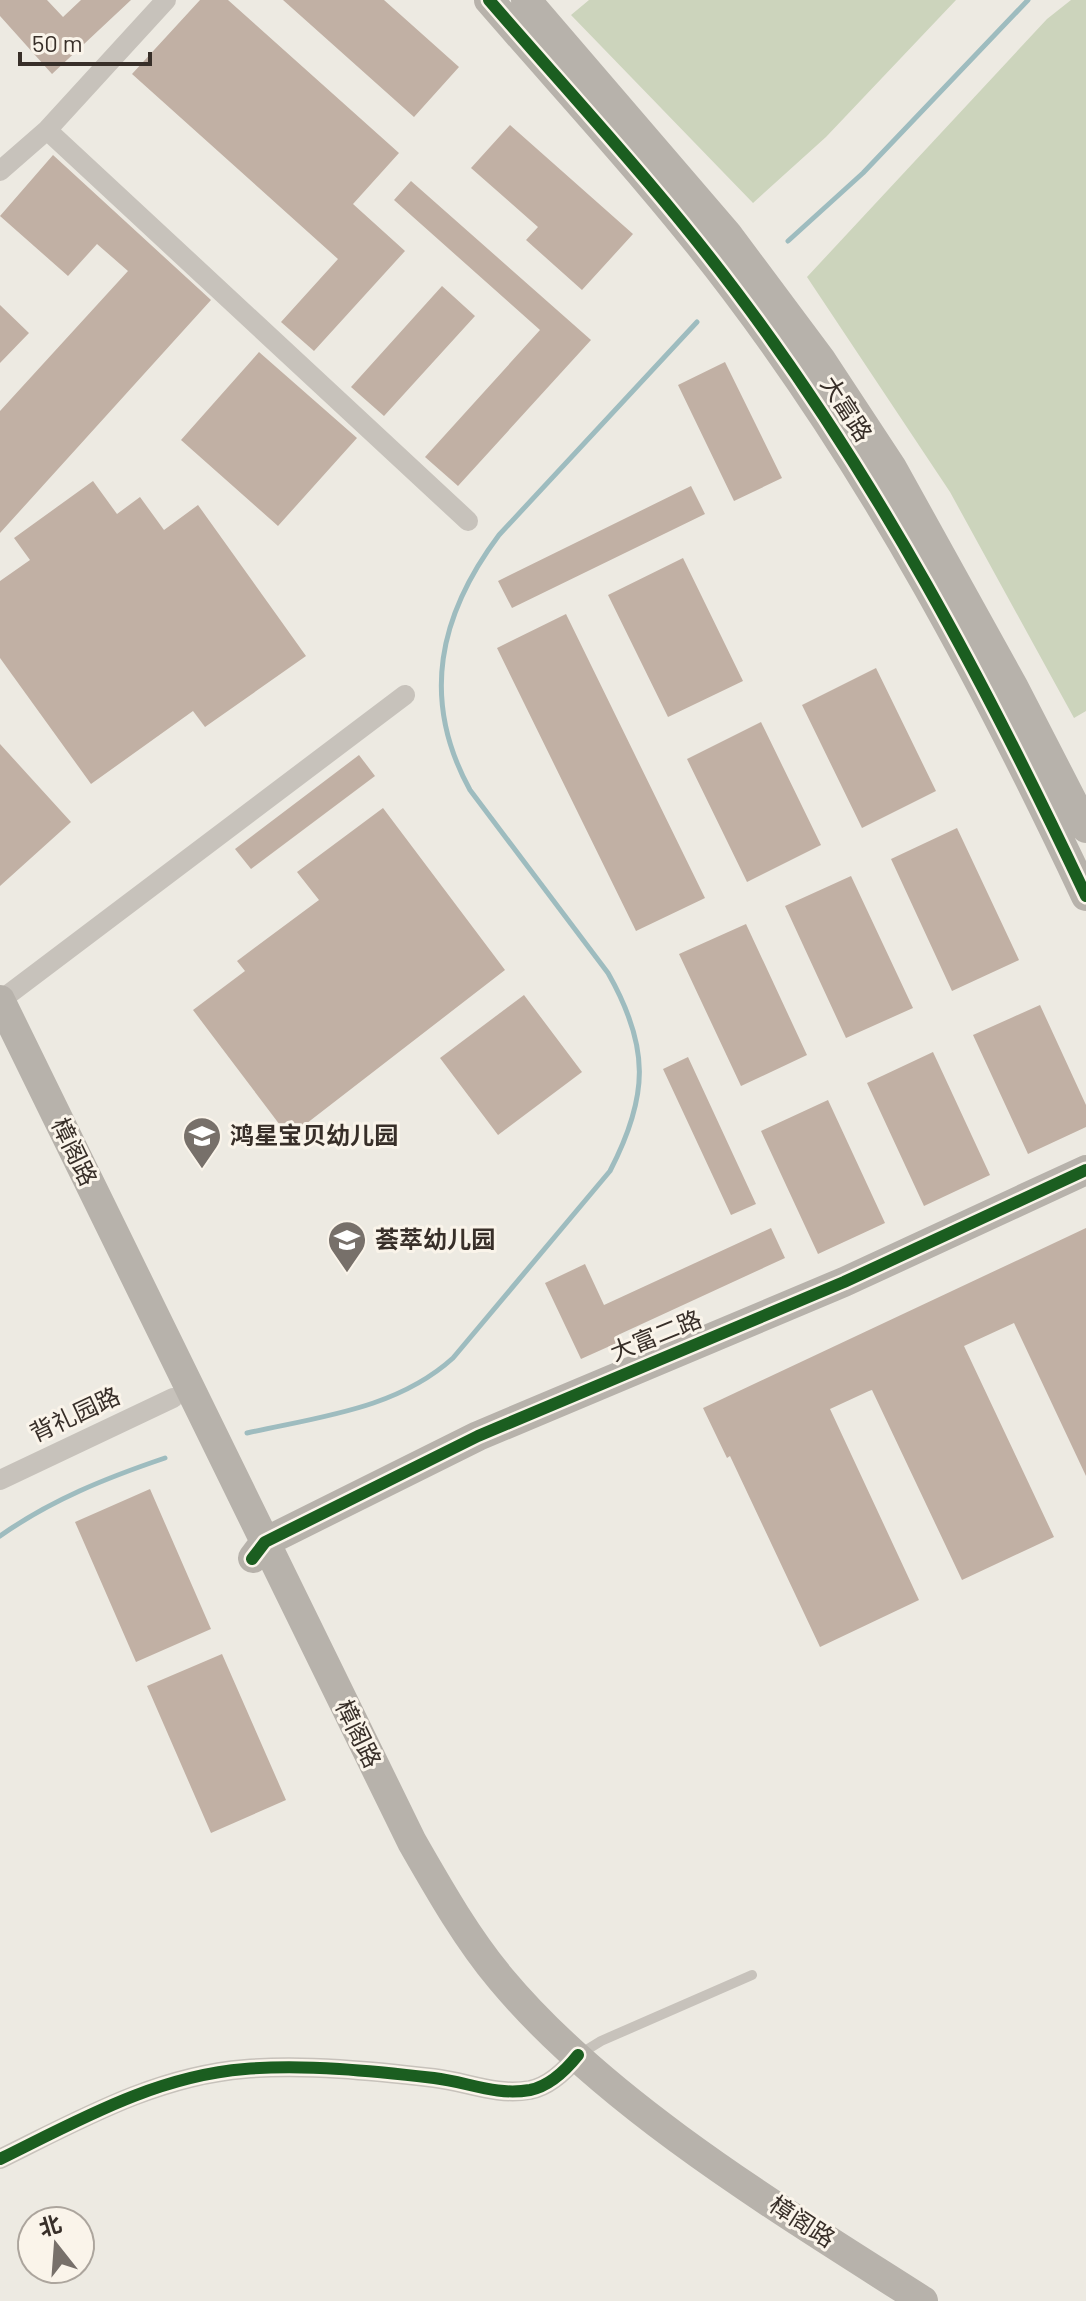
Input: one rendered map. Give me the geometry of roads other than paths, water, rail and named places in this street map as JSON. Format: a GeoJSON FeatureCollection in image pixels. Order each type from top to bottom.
{"type":"FeatureCollection","features":[{"type":"Feature","properties":{"kind":"street"},"geometry":{"type":"LineString","coordinates":[[0,171],[47,130],[166,0]]}},
{"type":"Feature","properties":{"kind":"street","name":"大富路"},"geometry":{"type":"LineString","coordinates":[[489,0],[696,241],[796,374],[868,483],[934,595],[989,697],[1086,896]]}},
{"type":"Feature","properties":{"kind":"street","name":"大富路"},"geometry":{"type":"LineString","coordinates":[[526,0],[727,234],[821,360],[892,468],[1014,688],[1086,828]]}},
{"type":"Feature","properties":{"kind":"street"},"geometry":{"type":"LineString","coordinates":[[47,130],[468,521]]}},
{"type":"Feature","properties":{"kind":"street"},"geometry":{"type":"LineString","coordinates":[[0,1000],[405,695]]}},
{"type":"Feature","properties":{"kind":"street","name":"樟阁路"},"geometry":{"type":"LineString","coordinates":[[0,1000],[263,1553],[442,1895],[501,1979],[572,2063],[685,2166],[887,2301]]}},
{"type":"Feature","properties":{"kind":"street","name":"樟阁路"},"geometry":{"type":"LineString","coordinates":[[0,1045],[173,1398],[263,1553]]}},
{"type":"Feature","properties":{"kind":"street","name":"大富二路"},"geometry":{"type":"LineString","coordinates":[[263,1553],[478,1436],[819,1293],[1086,1170]]}},
{"type":"Feature","properties":{"kind":"street","name":"大富二路"},"geometry":{"type":"LineString","coordinates":[[263,1553],[558,1422],[800,1320],[1086,1190]]}},
{"type":"Feature","properties":{"kind":"street","name":"背礼园路"},"geometry":{"type":"LineString","coordinates":[[0,1480],[173,1398]]}},
{"type":"Feature","properties":{"kind":"street"},"geometry":{"type":"LineString","coordinates":[[0,2159],[116,2102],[201,2075],[245,2069],[297,2068],[437,2079],[482,2091],[508,2093],[534,2090],[572,2063]]}},
{"type":"Feature","properties":{"kind":"street","name":"樟阁路"},"geometry":{"type":"LineString","coordinates":[[572,2063],[923,2301]]}},
{"type":"Feature","properties":{"kind":"lane"},"geometry":{"type":"LineString","coordinates":[[572,2063],[601,2041],[752,1975]]}},
{"type":"Feature","properties":{"kind":"waterway"},"geometry":{"type":"LineString","coordinates":[[788,241],[863,173],[1028,0]]}},
{"type":"Feature","properties":{"kind":"waterway"},"geometry":{"type":"LineString","coordinates":[[247,1433],[356,1409],[407,1389],[431,1375],[453,1358],[610,1171],[623,1144],[638,1095],[637,1048],[632,1025],[608,973],[470,790],[454,756],[445,723],[441,690],[443,658],[462,596],[499,535],[697,322]]}},
{"type":"Feature","properties":{"kind":"waterway"},"geometry":{"type":"LineString","coordinates":[[0,1536],[39,1511],[80,1491],[165,1458]]}},
{"type":"Feature","properties":{"kind":"place","name":"鸿星宝贝幼儿园"},"geometry":{"type":"Point","coordinates":[202,1170]}},
{"type":"Feature","properties":{"kind":"place","name":"荟萃幼儿园"},"geometry":{"type":"Point","coordinates":[347,1274]}}]}
